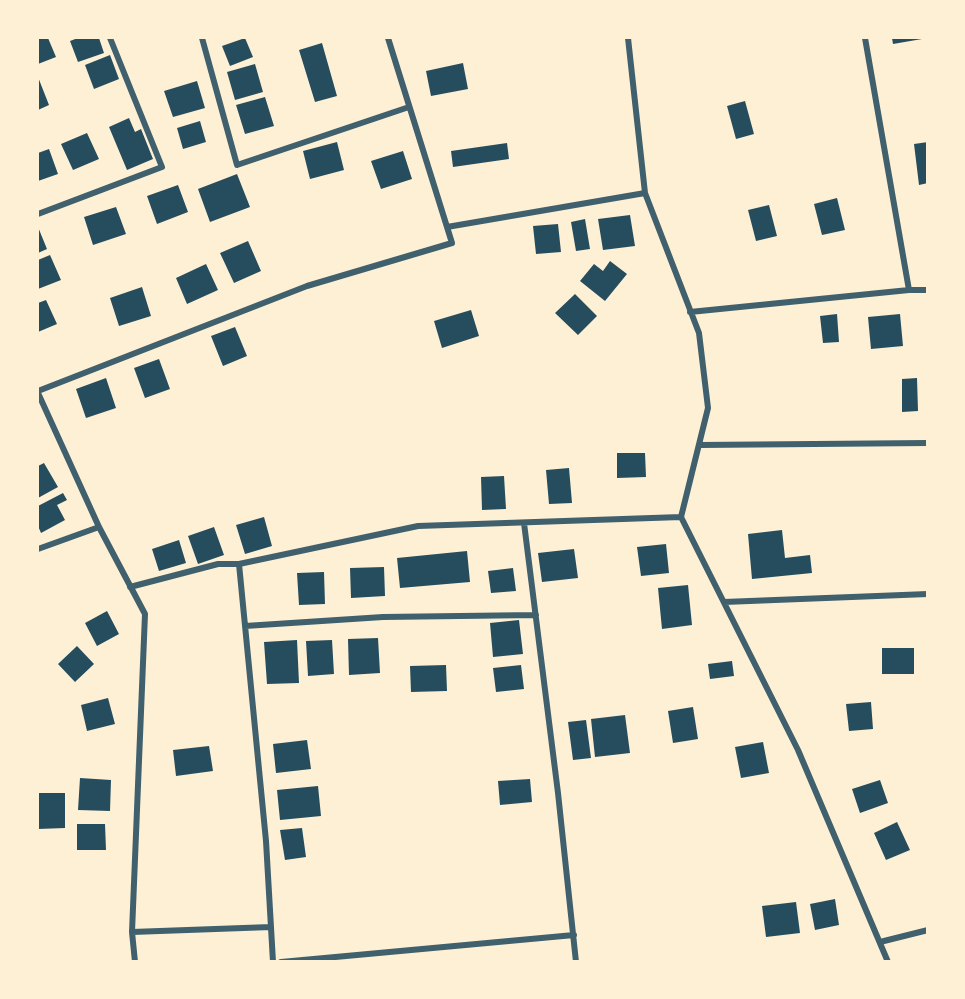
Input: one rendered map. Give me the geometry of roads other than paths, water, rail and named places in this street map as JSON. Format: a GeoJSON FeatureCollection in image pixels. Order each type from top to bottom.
{"type":"FeatureCollection","features":[{"type":"Feature","properties":{"kind":"street"},"geometry":{"type":"LineString","coordinates":[[38,214],[162,166],[110,38]]}},
{"type":"Feature","properties":{"kind":"street"},"geometry":{"type":"LineString","coordinates":[[202,38],[237,165],[410,107]]}},
{"type":"Feature","properties":{"kind":"street"},"geometry":{"type":"LineString","coordinates":[[135,962],[132,932],[145,614],[99,527],[38,392],[308,286],[452,243],[388,38]]}},
{"type":"Feature","properties":{"kind":"street"},"geometry":{"type":"LineString","coordinates":[[628,38],[645,193],[699,333],[708,408],[681,517],[798,750],[888,962]]}},
{"type":"Feature","properties":{"kind":"street"},"geometry":{"type":"LineString","coordinates":[[865,38],[909,290]]}},
{"type":"Feature","properties":{"kind":"street"},"geometry":{"type":"LineString","coordinates":[[447,227],[645,193]]}},
{"type":"Feature","properties":{"kind":"street"},"geometry":{"type":"LineString","coordinates":[[690,312],[927,290]]}},
{"type":"Feature","properties":{"kind":"street"},"geometry":{"type":"LineString","coordinates":[[699,445],[927,442]]}},
{"type":"Feature","properties":{"kind":"street"},"geometry":{"type":"LineString","coordinates":[[130,587],[218,564],[238,564],[418,526],[681,517]]}},
{"type":"Feature","properties":{"kind":"street"},"geometry":{"type":"LineString","coordinates":[[524,523],[576,962]]}},
{"type":"Feature","properties":{"kind":"street"},"geometry":{"type":"LineString","coordinates":[[38,549],[99,527]]}},
{"type":"Feature","properties":{"kind":"street"},"geometry":{"type":"LineString","coordinates":[[238,564],[266,841],[273,962]]}},
{"type":"Feature","properties":{"kind":"street"},"geometry":{"type":"LineString","coordinates":[[724,602],[927,594]]}},
{"type":"Feature","properties":{"kind":"street"},"geometry":{"type":"LineString","coordinates":[[245,626],[382,617],[536,615]]}},
{"type":"Feature","properties":{"kind":"street"},"geometry":{"type":"LineString","coordinates":[[132,932],[271,927]]}},
{"type":"Feature","properties":{"kind":"street"},"geometry":{"type":"LineString","coordinates":[[880,942],[927,930]]}},
{"type":"Feature","properties":{"kind":"street"},"geometry":{"type":"LineString","coordinates":[[280,962],[574,935]]}}]}
